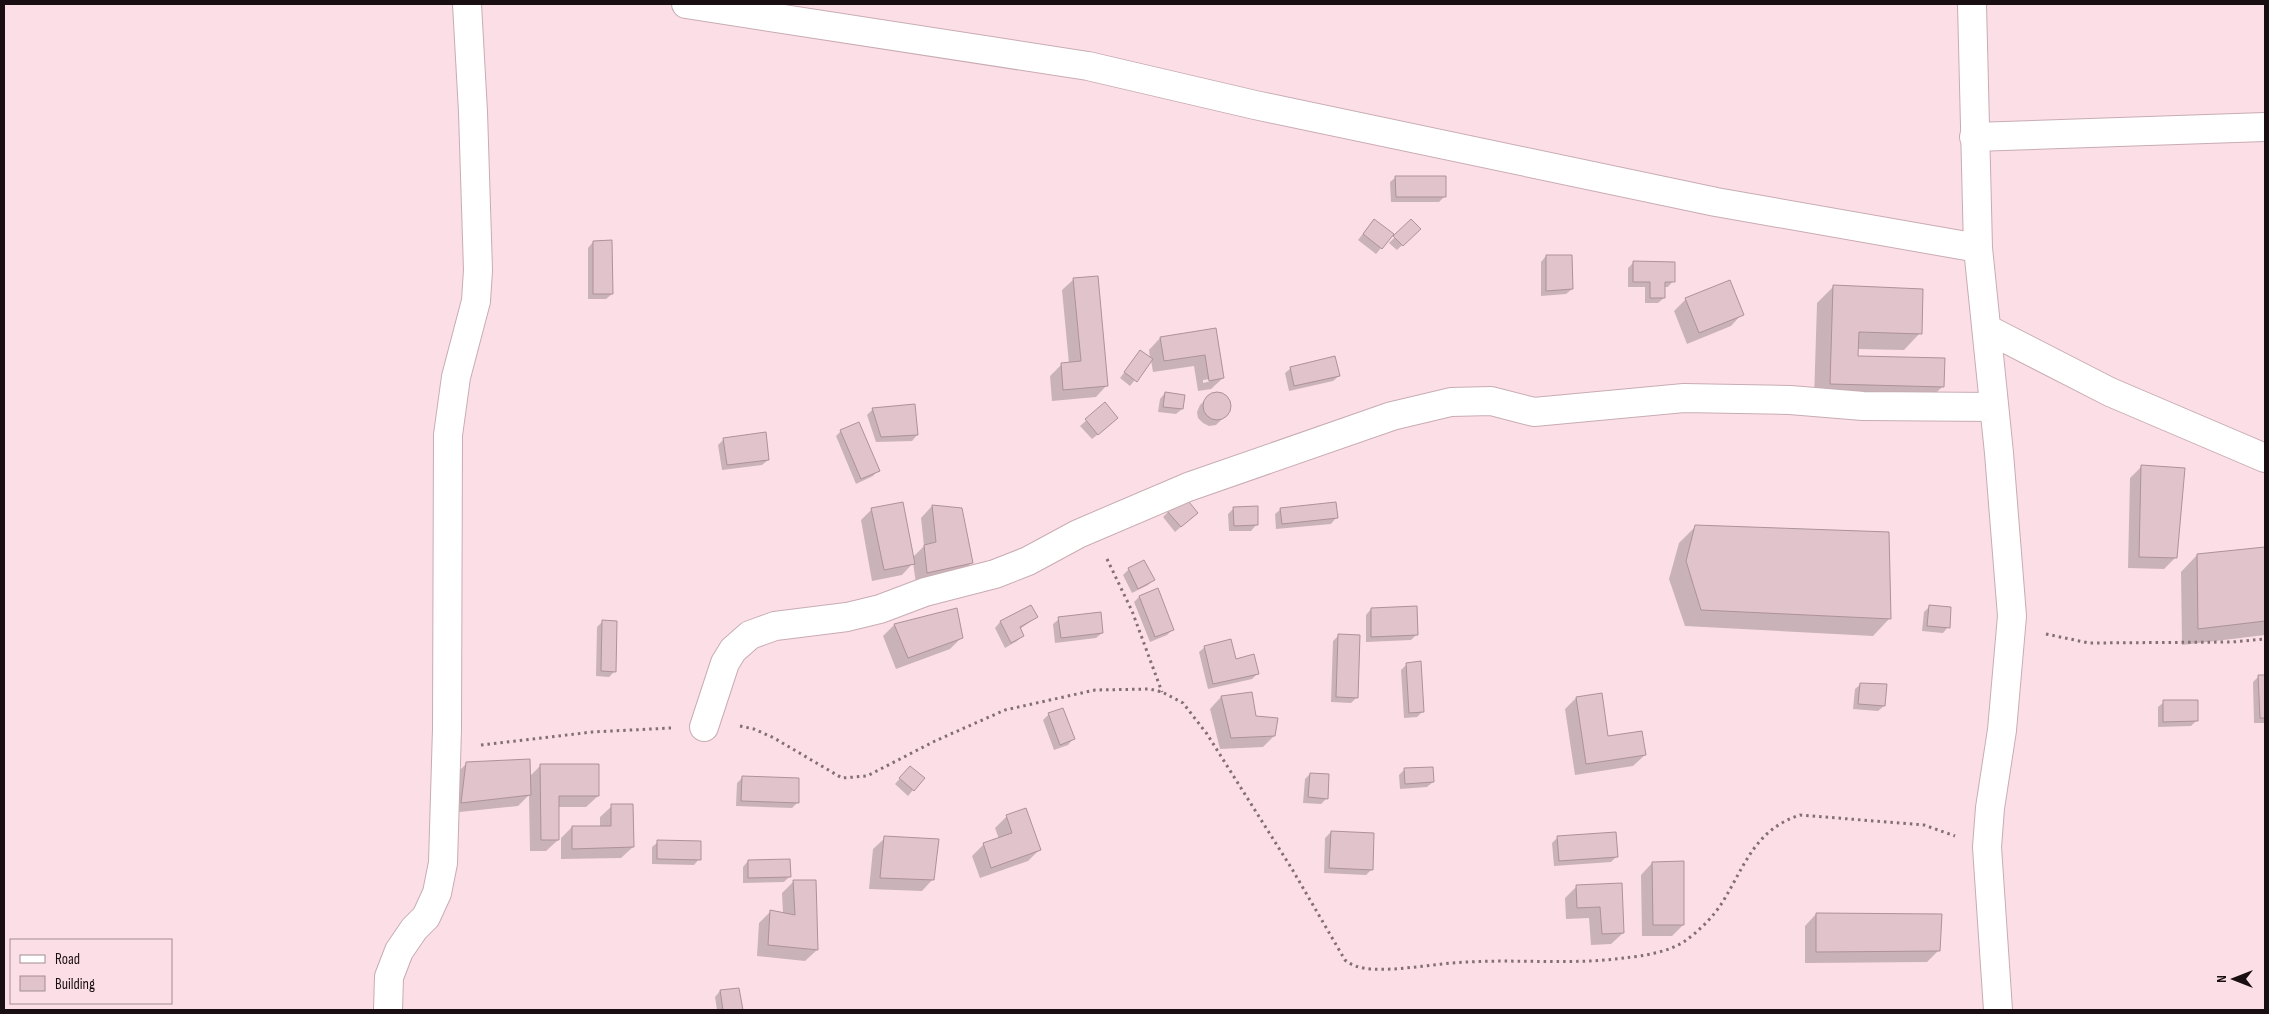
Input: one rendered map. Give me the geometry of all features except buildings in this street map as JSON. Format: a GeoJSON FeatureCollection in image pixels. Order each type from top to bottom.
{"type":"FeatureCollection","features":[{"type":"Feature","properties":{"kind":"street"},"geometry":{"type":"LineString","coordinates":[[388,1010],[389,977],[399,951],[414,929],[426,917],[437,893],[444,863],[448,435],[456,377],[476,301],[478,270],[473,112],[467,4]]}},
{"type":"Feature","properties":{"kind":"street"},"geometry":{"type":"LineString","coordinates":[[686,4],[1088,66],[1255,105],[1716,202],[1978,248]]}},
{"type":"Feature","properties":{"kind":"street"},"geometry":{"type":"LineString","coordinates":[[1972,4],[1978,248],[1987,329],[2012,616],[2002,730],[1986,847],[1998,1010]]}},
{"type":"Feature","properties":{"kind":"street"},"geometry":{"type":"LineString","coordinates":[[1974,137],[2265,127]]}},
{"type":"Feature","properties":{"kind":"street"},"geometry":{"type":"LineString","coordinates":[[1987,329],[2110,392],[2265,458]]}},
{"type":"Feature","properties":{"kind":"street"},"geometry":{"type":"LineString","coordinates":[[704,727],[725,663],[733,650],[750,635],[775,626],[847,617],[872,611],[925,592],[995,574],[1028,561],[1092,529],[1188,487],[1392,416],[1451,402],[1491,401],[1534,412],[1684,398],[1790,400],[1863,406],[1994,407]]}},
{"type":"Feature","properties":{"kind":"path"},"geometry":{"type":"LineString","coordinates":[[1092,529],[1132,611],[1162,692]]}},
{"type":"Feature","properties":{"kind":"path"},"geometry":{"type":"LineString","coordinates":[[2012,616],[2050,637],[2089,643],[2223,642],[2265,639]]}},
{"type":"Feature","properties":{"kind":"path"},"geometry":{"type":"LineString","coordinates":[[446,750],[592,732],[734,725],[754,729],[774,738],[842,778],[859,778],[867,776],[935,741],[1005,710],[1095,690],[1150,689],[1162,692],[1183,703],[1207,734],[1292,869],[1345,960],[1358,967],[1381,969],[1469,962],[1581,962],[1624,958],[1666,949],[1684,942],[1708,921],[1722,904],[1746,858],[1767,833],[1786,819],[1800,815],[1924,825],[1986,847]]}}]}
